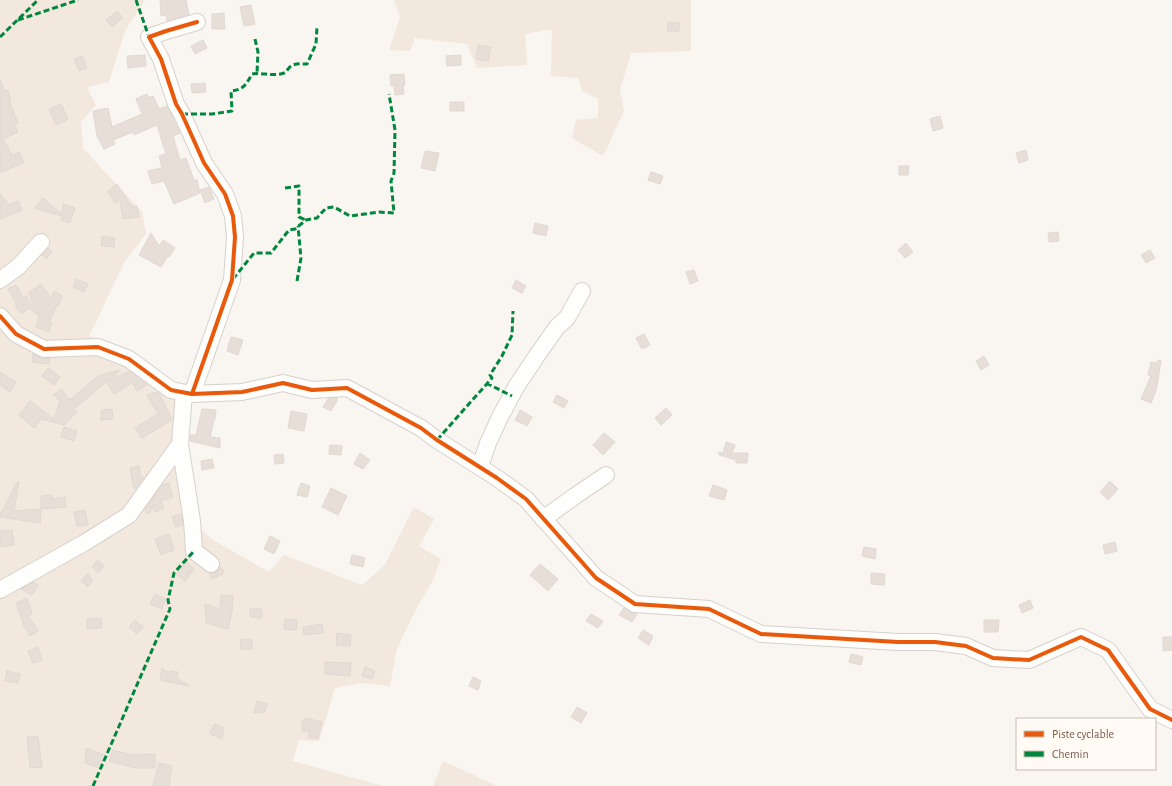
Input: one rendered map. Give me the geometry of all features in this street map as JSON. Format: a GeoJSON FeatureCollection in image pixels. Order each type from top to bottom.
{"type":"FeatureCollection","features":[{"type":"Feature","properties":{"kind":"street"},"geometry":{"type":"LineString","coordinates":[[197,22],[166,30],[149,38],[161,59],[176,104],[204,163],[224,194],[233,216],[235,237],[232,280],[188,394],[180,444],[192,521],[194,551],[211,564]]}},
{"type":"Feature","properties":{"kind":"street"},"geometry":{"type":"LineString","coordinates":[[0,280],[18,267],[41,242]]}},
{"type":"Feature","properties":{"kind":"street"},"geometry":{"type":"LineString","coordinates":[[480,467],[488,443],[516,388],[557,327],[567,318],[582,291]]}},
{"type":"Feature","properties":{"kind":"street"},"geometry":{"type":"LineString","coordinates":[[0,316],[16,334],[44,349],[98,347],[129,359],[171,390],[188,394],[242,392],[283,383],[312,390],[347,388],[421,428],[526,499],[596,578],[635,604],[709,609],[761,634],[898,642],[935,642],[966,646],[993,658],[1029,660],[1081,637],[1108,650],[1150,709],[1172,720]]}},
{"type":"Feature","properties":{"kind":"street"},"geometry":{"type":"LineString","coordinates":[[0,590],[84,543],[129,515],[180,444]]}},
{"type":"Feature","properties":{"kind":"street"},"geometry":{"type":"LineString","coordinates":[[543,519],[606,475]]}},
{"type":"Feature","properties":{"kind":"shaded area"},"geometry":{"type":"Polygon","coordinates":[[[0,0],[145,0],[125,31],[109,82],[87,87],[96,105],[81,122],[83,148],[142,212],[146,234],[124,263],[89,336],[119,346],[176,384],[191,387],[191,411],[186,457],[190,520],[213,540],[269,572],[284,555],[362,585],[385,565],[414,507],[434,519],[419,546],[441,559],[433,580],[415,611],[397,649],[390,686],[361,683],[335,688],[319,741],[299,740],[293,761],[383,786],[0,786],[0,0]]]}},
{"type":"Feature","properties":{"kind":"shaded area"},"geometry":{"type":"Polygon","coordinates":[[[394,0],[691,0],[691,51],[631,53],[620,90],[624,111],[603,156],[572,138],[576,120],[598,118],[598,99],[582,91],[578,78],[551,76],[552,29],[525,34],[527,65],[477,68],[467,44],[415,38],[410,51],[389,50],[400,17],[394,0]]]}},
{"type":"Feature","properties":{"kind":"shaded area"},"geometry":{"type":"Polygon","coordinates":[[[443,761],[497,786],[433,786],[443,761]]]}},
{"type":"Feature","properties":{"kind":"building"},"geometry":{"type":"Polygon","coordinates":[[[160,0],[186,0],[189,14],[167,21],[166,15],[161,16],[160,0]]]}},
{"type":"Feature","properties":{"kind":"building"},"geometry":{"type":"Polygon","coordinates":[[[251,5],[255,24],[244,26],[240,7],[251,5]]]}},
{"type":"Feature","properties":{"kind":"building"},"geometry":{"type":"Polygon","coordinates":[[[117,11],[123,18],[112,27],[106,20],[117,11]]]}},
{"type":"Feature","properties":{"kind":"building"},"geometry":{"type":"Polygon","coordinates":[[[224,13],[225,29],[212,29],[212,14],[224,13]]]}},
{"type":"Feature","properties":{"kind":"building"},"geometry":{"type":"Polygon","coordinates":[[[668,22],[680,23],[679,31],[667,31],[668,22]]]}},
{"type":"Feature","properties":{"kind":"building"},"geometry":{"type":"Polygon","coordinates":[[[203,40],[207,48],[195,54],[191,46],[203,40]]]}},
{"type":"Feature","properties":{"kind":"building"},"geometry":{"type":"Polygon","coordinates":[[[478,45],[491,47],[488,61],[476,59],[478,45]]]}},
{"type":"Feature","properties":{"kind":"building"},"geometry":{"type":"Polygon","coordinates":[[[145,55],[146,66],[128,68],[127,56],[145,55]]]}},
{"type":"Feature","properties":{"kind":"building"},"geometry":{"type":"Polygon","coordinates":[[[461,55],[461,65],[447,66],[446,56],[461,55]]]}},
{"type":"Feature","properties":{"kind":"building"},"geometry":{"type":"Polygon","coordinates":[[[82,56],[87,68],[79,71],[74,59],[82,56]]]}},
{"type":"Feature","properties":{"kind":"building"},"geometry":{"type":"Polygon","coordinates":[[[404,74],[404,94],[395,95],[394,86],[391,86],[390,75],[404,74]]]}},
{"type":"Feature","properties":{"kind":"building"},"geometry":{"type":"Polygon","coordinates":[[[0,80],[5,91],[8,90],[11,101],[9,101],[18,123],[14,124],[18,132],[3,139],[12,155],[19,152],[24,162],[0,173],[0,80]]]}},
{"type":"Feature","properties":{"kind":"building"},"geometry":{"type":"Polygon","coordinates":[[[205,83],[206,92],[192,93],[191,84],[205,83]]]}},
{"type":"Feature","properties":{"kind":"building"},"geometry":{"type":"Polygon","coordinates":[[[147,94],[149,98],[153,96],[159,109],[167,106],[180,133],[173,136],[180,160],[186,158],[194,180],[197,180],[200,193],[174,204],[164,181],[152,184],[148,171],[162,168],[159,156],[166,154],[157,125],[134,135],[133,132],[113,140],[115,144],[104,149],[97,136],[93,111],[108,108],[112,127],[142,114],[136,99],[147,94]]]}},
{"type":"Feature","properties":{"kind":"building"},"geometry":{"type":"Polygon","coordinates":[[[450,102],[464,102],[464,111],[450,111],[450,102]]]}},
{"type":"Feature","properties":{"kind":"building"},"geometry":{"type":"Polygon","coordinates":[[[61,104],[68,119],[56,125],[49,109],[61,104]]]}},
{"type":"Feature","properties":{"kind":"building"},"geometry":{"type":"Polygon","coordinates":[[[940,116],[943,128],[933,131],[930,119],[940,116]]]}},
{"type":"Feature","properties":{"kind":"building"},"geometry":{"type":"Polygon","coordinates":[[[1026,150],[1028,160],[1019,163],[1016,153],[1026,150]]]}},
{"type":"Feature","properties":{"kind":"building"},"geometry":{"type":"Polygon","coordinates":[[[425,151],[439,153],[435,171],[421,168],[425,151]]]}},
{"type":"Feature","properties":{"kind":"building"},"geometry":{"type":"Polygon","coordinates":[[[899,166],[909,166],[908,175],[899,175],[899,166]]]}},
{"type":"Feature","properties":{"kind":"building"},"geometry":{"type":"Polygon","coordinates":[[[651,172],[663,176],[660,184],[648,180],[651,172]]]}},
{"type":"Feature","properties":{"kind":"building"},"geometry":{"type":"Polygon","coordinates":[[[117,184],[132,207],[137,206],[139,217],[123,219],[120,200],[115,203],[108,191],[117,184]]]}},
{"type":"Feature","properties":{"kind":"building"},"geometry":{"type":"Polygon","coordinates":[[[209,187],[214,199],[205,203],[200,190],[209,187]]]}},
{"type":"Feature","properties":{"kind":"building"},"geometry":{"type":"Polygon","coordinates":[[[0,193],[9,205],[18,201],[22,210],[0,219],[0,193]]]}},
{"type":"Feature","properties":{"kind":"building"},"geometry":{"type":"Polygon","coordinates":[[[43,198],[62,214],[63,204],[75,208],[70,223],[61,220],[62,216],[34,208],[43,198]]]}},
{"type":"Feature","properties":{"kind":"building"},"geometry":{"type":"Polygon","coordinates":[[[535,223],[548,226],[546,236],[533,233],[535,223]]]}},
{"type":"Feature","properties":{"kind":"building"},"geometry":{"type":"Polygon","coordinates":[[[1058,232],[1059,241],[1049,242],[1048,233],[1058,232]]]}},
{"type":"Feature","properties":{"kind":"building"},"geometry":{"type":"Polygon","coordinates":[[[151,233],[159,246],[163,240],[175,248],[161,267],[139,255],[151,233]]]}},
{"type":"Feature","properties":{"kind":"building"},"geometry":{"type":"Polygon","coordinates":[[[102,236],[115,238],[114,247],[101,246],[102,236]]]}},
{"type":"Feature","properties":{"kind":"building"},"geometry":{"type":"Polygon","coordinates":[[[906,243],[913,252],[905,258],[898,250],[906,243]]]}},
{"type":"Feature","properties":{"kind":"building"},"geometry":{"type":"Polygon","coordinates":[[[48,248],[52,252],[46,259],[42,255],[48,248]]]}},
{"type":"Feature","properties":{"kind":"building"},"geometry":{"type":"Polygon","coordinates":[[[1150,250],[1155,258],[1146,263],[1141,255],[1150,250]]]}},
{"type":"Feature","properties":{"kind":"building"},"geometry":{"type":"Polygon","coordinates":[[[694,270],[698,281],[690,284],[686,272],[694,270]]]}},
{"type":"Feature","properties":{"kind":"building"},"geometry":{"type":"Polygon","coordinates":[[[76,279],[88,284],[84,292],[73,287],[76,279]]]}},
{"type":"Feature","properties":{"kind":"building"},"geometry":{"type":"Polygon","coordinates":[[[516,280],[526,286],[522,293],[512,288],[516,280]]]}},
{"type":"Feature","properties":{"kind":"building"},"geometry":{"type":"Polygon","coordinates":[[[41,284],[51,298],[54,291],[62,296],[59,305],[57,305],[49,322],[52,323],[49,332],[36,327],[39,317],[38,313],[37,315],[29,308],[22,314],[15,306],[17,305],[8,289],[16,285],[23,298],[26,296],[32,305],[33,304],[29,293],[41,284]]]}},
{"type":"Feature","properties":{"kind":"building"},"geometry":{"type":"Polygon","coordinates":[[[644,334],[650,345],[642,349],[636,338],[644,334]]]}},
{"type":"Feature","properties":{"kind":"building"},"geometry":{"type":"Polygon","coordinates":[[[231,337],[243,340],[238,355],[227,351],[231,337]]]}},
{"type":"Feature","properties":{"kind":"building"},"geometry":{"type":"Polygon","coordinates":[[[33,354],[40,358],[50,358],[49,364],[32,362],[33,354]]]}},
{"type":"Feature","properties":{"kind":"building"},"geometry":{"type":"Polygon","coordinates":[[[984,356],[989,365],[981,370],[976,361],[984,356]]]}},
{"type":"Feature","properties":{"kind":"building"},"geometry":{"type":"Polygon","coordinates":[[[1158,360],[1161,361],[1156,391],[1151,403],[1141,399],[1151,376],[1148,375],[1151,362],[1157,363],[1158,360]]]}},
{"type":"Feature","properties":{"kind":"building"},"geometry":{"type":"Polygon","coordinates":[[[48,368],[60,377],[54,385],[42,376],[48,368]]]}},
{"type":"Feature","properties":{"kind":"building"},"geometry":{"type":"Polygon","coordinates":[[[120,370],[72,411],[78,411],[64,425],[41,419],[34,428],[19,415],[30,401],[54,419],[60,401],[54,395],[61,389],[70,400],[98,376],[120,370]]]}},
{"type":"Feature","properties":{"kind":"building"},"geometry":{"type":"Polygon","coordinates":[[[129,371],[138,379],[114,394],[107,382],[118,375],[119,377],[129,371]]]}},
{"type":"Feature","properties":{"kind":"building"},"geometry":{"type":"Polygon","coordinates":[[[0,372],[16,382],[10,392],[0,385],[0,372]]]}},
{"type":"Feature","properties":{"kind":"building"},"geometry":{"type":"Polygon","coordinates":[[[140,379],[147,385],[137,391],[133,384],[140,379]]]}},
{"type":"Feature","properties":{"kind":"building"},"geometry":{"type":"Polygon","coordinates":[[[157,392],[160,394],[172,420],[142,438],[135,428],[158,414],[147,395],[157,392]]]}},
{"type":"Feature","properties":{"kind":"building"},"geometry":{"type":"Polygon","coordinates":[[[557,395],[568,401],[564,408],[553,402],[557,395]]]}},
{"type":"Feature","properties":{"kind":"building"},"geometry":{"type":"Polygon","coordinates":[[[337,398],[337,401],[331,411],[323,407],[328,399],[337,398]]]}},
{"type":"Feature","properties":{"kind":"building"},"geometry":{"type":"Polygon","coordinates":[[[666,408],[672,415],[661,425],[655,418],[666,408]]]}},
{"type":"Feature","properties":{"kind":"building"},"geometry":{"type":"Polygon","coordinates":[[[112,409],[113,419],[101,420],[101,410],[112,409]]]}},
{"type":"Feature","properties":{"kind":"building"},"geometry":{"type":"Polygon","coordinates":[[[202,409],[216,410],[210,437],[220,438],[220,448],[190,441],[190,435],[196,435],[202,409]]]}},
{"type":"Feature","properties":{"kind":"building"},"geometry":{"type":"Polygon","coordinates":[[[520,410],[532,417],[527,426],[515,420],[520,410]]]}},
{"type":"Feature","properties":{"kind":"building"},"geometry":{"type":"Polygon","coordinates":[[[291,411],[307,414],[304,431],[288,428],[291,411]]]}},
{"type":"Feature","properties":{"kind":"building"},"geometry":{"type":"Polygon","coordinates":[[[64,427],[77,431],[74,441],[61,437],[64,427]]]}},
{"type":"Feature","properties":{"kind":"building"},"geometry":{"type":"Polygon","coordinates":[[[604,433],[615,442],[603,455],[593,445],[604,433]]]}},
{"type":"Feature","properties":{"kind":"building"},"geometry":{"type":"Polygon","coordinates":[[[726,442],[735,445],[732,453],[748,453],[747,463],[736,463],[736,460],[719,455],[719,452],[723,453],[726,442]]]}},
{"type":"Feature","properties":{"kind":"building"},"geometry":{"type":"Polygon","coordinates":[[[330,445],[342,446],[341,455],[329,454],[330,445]]]}},
{"type":"Feature","properties":{"kind":"building"},"geometry":{"type":"Polygon","coordinates":[[[360,453],[370,460],[363,469],[354,464],[360,453]]]}},
{"type":"Feature","properties":{"kind":"building"},"geometry":{"type":"Polygon","coordinates":[[[283,454],[284,463],[275,464],[274,455],[283,454]]]}},
{"type":"Feature","properties":{"kind":"building"},"geometry":{"type":"Polygon","coordinates":[[[212,459],[214,468],[202,470],[201,461],[212,459]]]}},
{"type":"Feature","properties":{"kind":"building"},"geometry":{"type":"Polygon","coordinates":[[[139,466],[141,478],[144,477],[134,489],[130,468],[139,466]]]}},
{"type":"Feature","properties":{"kind":"building"},"geometry":{"type":"Polygon","coordinates":[[[1110,481],[1118,489],[1108,500],[1100,492],[1110,481]]]}},
{"type":"Feature","properties":{"kind":"building"},"geometry":{"type":"Polygon","coordinates":[[[17,482],[19,482],[14,511],[41,509],[40,523],[0,517],[0,512],[2,512],[17,482]]]}},
{"type":"Feature","properties":{"kind":"building"},"geometry":{"type":"Polygon","coordinates":[[[169,483],[173,497],[161,501],[164,508],[155,512],[153,507],[151,508],[151,512],[147,514],[145,509],[162,485],[169,483]]]}},
{"type":"Feature","properties":{"kind":"building"},"geometry":{"type":"Polygon","coordinates":[[[301,483],[310,486],[307,497],[297,495],[301,483]]]}},
{"type":"Feature","properties":{"kind":"building"},"geometry":{"type":"Polygon","coordinates":[[[713,485],[727,490],[724,500],[709,496],[713,485]]]}},
{"type":"Feature","properties":{"kind":"building"},"geometry":{"type":"Polygon","coordinates":[[[331,488],[347,496],[338,515],[322,507],[331,488]]]}},
{"type":"Feature","properties":{"kind":"building"},"geometry":{"type":"Polygon","coordinates":[[[52,495],[52,499],[65,497],[66,507],[41,509],[41,496],[52,495]]]}},
{"type":"Feature","properties":{"kind":"building"},"geometry":{"type":"Polygon","coordinates":[[[85,510],[88,525],[77,526],[74,512],[85,510]]]}},
{"type":"Feature","properties":{"kind":"building"},"geometry":{"type":"Polygon","coordinates":[[[181,514],[183,524],[176,527],[172,517],[181,514]]]}},
{"type":"Feature","properties":{"kind":"building"},"geometry":{"type":"Polygon","coordinates":[[[12,530],[14,545],[0,547],[0,531],[12,530]]]}},
{"type":"Feature","properties":{"kind":"building"},"geometry":{"type":"Polygon","coordinates":[[[169,534],[174,550],[161,555],[155,539],[169,534]]]}},
{"type":"Feature","properties":{"kind":"building"},"geometry":{"type":"Polygon","coordinates":[[[270,536],[280,541],[274,554],[264,549],[270,536]]]}},
{"type":"Feature","properties":{"kind":"building"},"geometry":{"type":"Polygon","coordinates":[[[1115,542],[1117,551],[1105,554],[1103,545],[1115,542]]]}},
{"type":"Feature","properties":{"kind":"building"},"geometry":{"type":"Polygon","coordinates":[[[864,547],[876,549],[875,559],[862,556],[864,547]]]}},
{"type":"Feature","properties":{"kind":"building"},"geometry":{"type":"Polygon","coordinates":[[[352,555],[365,558],[363,567],[350,564],[352,555]]]}},
{"type":"Feature","properties":{"kind":"building"},"geometry":{"type":"Polygon","coordinates":[[[98,560],[104,566],[98,573],[92,567],[98,560]]]}},
{"type":"Feature","properties":{"kind":"building"},"geometry":{"type":"Polygon","coordinates":[[[186,562],[194,569],[185,581],[176,574],[186,562]]]}},
{"type":"Feature","properties":{"kind":"building"},"geometry":{"type":"Polygon","coordinates":[[[540,564],[558,579],[548,591],[530,575],[540,564]]]}},
{"type":"Feature","properties":{"kind":"building"},"geometry":{"type":"Polygon","coordinates":[[[220,566],[223,570],[223,574],[212,579],[209,573],[215,573],[220,566]]]}},
{"type":"Feature","properties":{"kind":"building"},"geometry":{"type":"Polygon","coordinates":[[[88,573],[92,581],[88,587],[81,581],[88,573]]]}},
{"type":"Feature","properties":{"kind":"building"},"geometry":{"type":"Polygon","coordinates":[[[871,573],[885,574],[884,585],[871,584],[871,573]]]}},
{"type":"Feature","properties":{"kind":"building"},"geometry":{"type":"Polygon","coordinates":[[[33,582],[38,585],[32,595],[21,589],[33,582]]]}},
{"type":"Feature","properties":{"kind":"building"},"geometry":{"type":"Polygon","coordinates":[[[155,594],[166,599],[162,609],[150,604],[155,594]]]}},
{"type":"Feature","properties":{"kind":"building"},"geometry":{"type":"Polygon","coordinates":[[[221,595],[233,596],[232,612],[228,629],[206,623],[205,604],[220,609],[221,595]]]}},
{"type":"Feature","properties":{"kind":"building"},"geometry":{"type":"Polygon","coordinates":[[[27,598],[32,614],[28,616],[38,631],[30,636],[24,626],[16,603],[27,598]]]}},
{"type":"Feature","properties":{"kind":"building"},"geometry":{"type":"Polygon","coordinates":[[[1030,600],[1033,608],[1022,613],[1019,605],[1030,600]]]}},
{"type":"Feature","properties":{"kind":"building"},"geometry":{"type":"Polygon","coordinates":[[[250,608],[262,609],[262,618],[250,617],[250,608]]]}},
{"type":"Feature","properties":{"kind":"building"},"geometry":{"type":"Polygon","coordinates":[[[624,608],[637,614],[632,622],[619,615],[624,608]]]}},
{"type":"Feature","properties":{"kind":"building"},"geometry":{"type":"Polygon","coordinates":[[[591,614],[603,621],[598,628],[586,621],[591,614]]]}},
{"type":"Feature","properties":{"kind":"building"},"geometry":{"type":"Polygon","coordinates":[[[101,618],[102,628],[87,629],[87,619],[101,618]]]}},
{"type":"Feature","properties":{"kind":"building"},"geometry":{"type":"Polygon","coordinates":[[[285,619],[297,620],[296,630],[284,629],[285,619]]]}},
{"type":"Feature","properties":{"kind":"building"},"geometry":{"type":"Polygon","coordinates":[[[135,620],[143,627],[137,634],[129,627],[135,620]]]}},
{"type":"Feature","properties":{"kind":"building"},"geometry":{"type":"Polygon","coordinates":[[[984,620],[999,620],[998,632],[984,632],[984,620]]]}},
{"type":"Feature","properties":{"kind":"building"},"geometry":{"type":"Polygon","coordinates":[[[322,624],[323,633],[304,635],[303,627],[322,624]]]}},
{"type":"Feature","properties":{"kind":"building"},"geometry":{"type":"Polygon","coordinates":[[[643,630],[653,636],[649,645],[638,638],[643,630]]]}},
{"type":"Feature","properties":{"kind":"building"},"geometry":{"type":"Polygon","coordinates":[[[337,633],[351,635],[350,646],[336,645],[337,633]]]}},
{"type":"Feature","properties":{"kind":"building"},"geometry":{"type":"Polygon","coordinates":[[[1163,637],[1172,637],[1172,650],[1163,651],[1163,637]]]}},
{"type":"Feature","properties":{"kind":"building"},"geometry":{"type":"Polygon","coordinates":[[[241,639],[252,640],[252,649],[240,649],[241,639]]]}},
{"type":"Feature","properties":{"kind":"building"},"geometry":{"type":"Polygon","coordinates":[[[38,647],[42,660],[33,663],[28,651],[38,647]]]}},
{"type":"Feature","properties":{"kind":"building"},"geometry":{"type":"Polygon","coordinates":[[[851,654],[863,657],[861,665],[849,662],[851,654]]]}},
{"type":"Feature","properties":{"kind":"building"},"geometry":{"type":"Polygon","coordinates":[[[325,662],[351,663],[350,676],[325,674],[325,662]]]}},
{"type":"Feature","properties":{"kind":"building"},"geometry":{"type":"Polygon","coordinates":[[[365,667],[375,671],[372,679],[362,676],[365,667]]]}},
{"type":"Feature","properties":{"kind":"building"},"geometry":{"type":"Polygon","coordinates":[[[162,668],[169,673],[170,671],[178,672],[177,678],[189,686],[160,680],[162,668]]]}},
{"type":"Feature","properties":{"kind":"building"},"geometry":{"type":"Polygon","coordinates":[[[7,671],[20,674],[18,683],[5,681],[7,671]]]}},
{"type":"Feature","properties":{"kind":"building"},"geometry":{"type":"Polygon","coordinates":[[[473,677],[481,681],[478,690],[469,686],[473,677]]]}},
{"type":"Feature","properties":{"kind":"building"},"geometry":{"type":"Polygon","coordinates":[[[257,701],[267,704],[265,712],[254,713],[257,701]]]}},
{"type":"Feature","properties":{"kind":"building"},"geometry":{"type":"Polygon","coordinates":[[[577,707],[587,713],[581,723],[571,717],[577,707]]]}},
{"type":"Feature","properties":{"kind":"building"},"geometry":{"type":"Polygon","coordinates":[[[305,718],[322,722],[318,739],[308,737],[310,731],[302,731],[302,722],[305,718]]]}},
{"type":"Feature","properties":{"kind":"building"},"geometry":{"type":"Polygon","coordinates":[[[214,724],[224,728],[222,739],[210,734],[214,724]]]}},
{"type":"Feature","properties":{"kind":"building"},"geometry":{"type":"Polygon","coordinates":[[[38,736],[42,767],[30,768],[27,737],[38,736]]]}},
{"type":"Feature","properties":{"kind":"building"},"geometry":{"type":"Polygon","coordinates":[[[86,748],[105,755],[100,768],[85,763],[86,748]]]}},
{"type":"Feature","properties":{"kind":"building"},"geometry":{"type":"Polygon","coordinates":[[[113,750],[132,755],[155,754],[155,768],[136,768],[109,761],[113,750]]]}},
{"type":"Feature","properties":{"kind":"building"},"geometry":{"type":"Polygon","coordinates":[[[159,763],[172,766],[169,786],[153,786],[159,763]]]}},
{"type":"Feature","properties":{"kind":"marked path"},"geometry":{"type":"LineString","coordinates":[[0,37],[38,0]]}},
{"type":"Feature","properties":{"kind":"marked path"},"geometry":{"type":"LineString","coordinates":[[18,20],[78,0]]}},
{"type":"Feature","properties":{"kind":"marked path"},"geometry":{"type":"LineString","coordinates":[[136,0],[149,37]]}},
{"type":"Feature","properties":{"kind":"marked path"},"geometry":{"type":"LineString","coordinates":[[182,114],[212,114],[232,111],[231,91],[244,86],[252,74],[280,74],[285,72],[293,65],[307,64],[316,44],[317,27]]}},
{"type":"Feature","properties":{"kind":"marked path"},"geometry":{"type":"LineString","coordinates":[[255,39],[258,52],[257,73]]}},
{"type":"Feature","properties":{"kind":"marked path"},"geometry":{"type":"LineString","coordinates":[[233,279],[254,253],[271,253],[289,230],[295,229],[306,220],[317,218],[326,208],[334,207],[350,216],[379,212],[394,213],[391,181],[394,173],[395,130],[389,94]]}},
{"type":"Feature","properties":{"kind":"marked path"},"geometry":{"type":"LineString","coordinates":[[285,188],[299,186],[299,217],[306,220]]}},
{"type":"Feature","properties":{"kind":"marked path"},"geometry":{"type":"LineString","coordinates":[[297,281],[301,258],[298,226]]}},
{"type":"Feature","properties":{"kind":"marked path"},"geometry":{"type":"LineString","coordinates":[[437,440],[492,378],[490,375],[502,356],[512,335],[513,311]]}},
{"type":"Feature","properties":{"kind":"marked path"},"geometry":{"type":"LineString","coordinates":[[486,383],[512,396]]}},
{"type":"Feature","properties":{"kind":"marked path"},"geometry":{"type":"LineString","coordinates":[[93,786],[170,609],[168,600],[174,573],[194,551]]}},
{"type":"Feature","properties":{"kind":"cycle path"},"geometry":{"type":"LineString","coordinates":[[192,394],[232,280],[235,237],[233,216],[225,194],[204,163],[176,104],[161,59],[149,37],[197,22]]}},
{"type":"Feature","properties":{"kind":"cycle path"},"geometry":{"type":"LineString","coordinates":[[0,316],[16,334],[44,349],[98,347],[129,359],[171,390],[192,394],[242,392],[283,383],[312,390],[347,388],[421,428],[526,499],[596,578],[635,604],[709,609],[761,634],[898,642],[935,642],[966,646],[993,658],[1029,660],[1081,637],[1108,650],[1150,709],[1172,720]]}}]}
